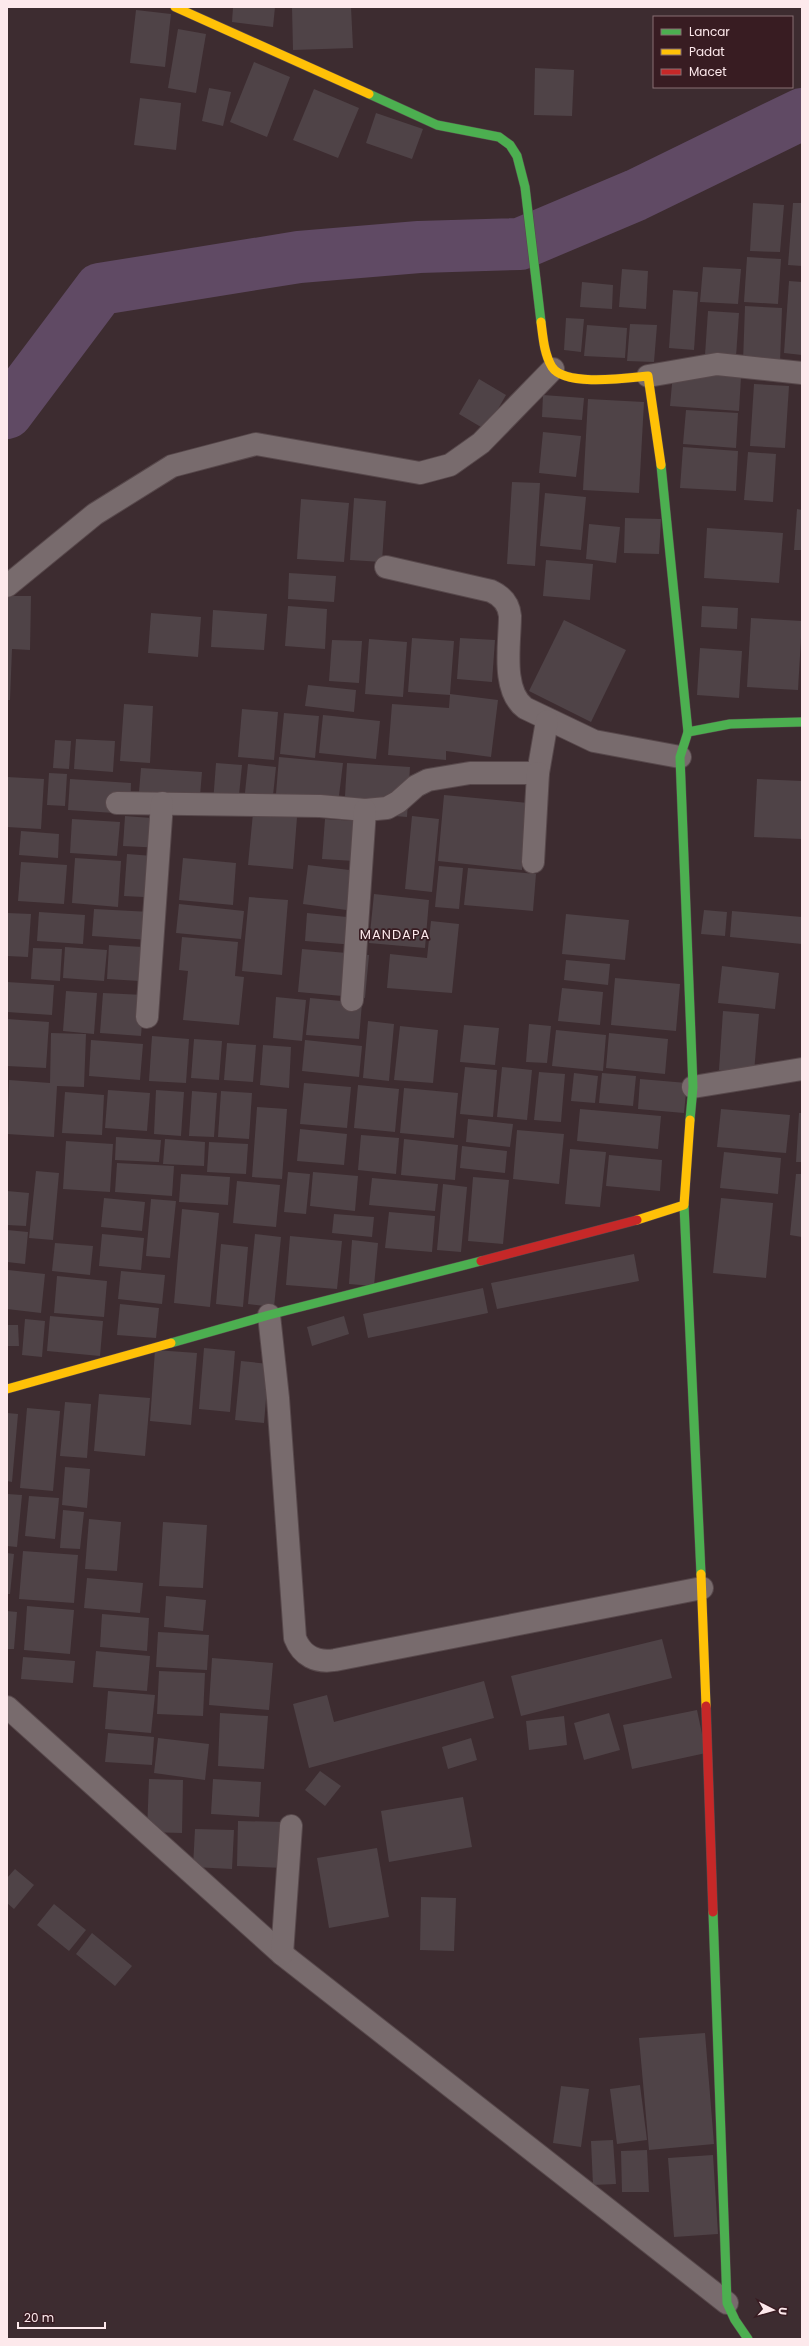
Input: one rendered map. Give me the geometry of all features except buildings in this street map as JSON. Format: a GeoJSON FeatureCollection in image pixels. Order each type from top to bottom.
{"type":"FeatureCollection","features":[{"type":"Feature","properties":{"kind":"street"},"geometry":{"type":"LineString","coordinates":[[175,7],[437,125],[499,137],[510,145],[517,156],[525,187],[544,346],[553,369],[569,377],[599,379],[648,376],[718,364],[802,373]]}},
{"type":"Feature","properties":{"kind":"street"},"geometry":{"type":"LineString","coordinates":[[7,586],[95,514],[172,466],[256,444],[420,473],[450,465],[481,443],[553,369]]}},
{"type":"Feature","properties":{"kind":"street"},"geometry":{"type":"LineString","coordinates":[[648,376],[661,464],[688,732],[682,743],[680,758],[693,1087],[684,1205],[702,1588],[727,2303],[734,2320],[748,2339]]}},
{"type":"Feature","properties":{"kind":"street"},"geometry":{"type":"LineString","coordinates":[[386,566],[491,591],[502,598],[509,606],[510,684],[513,696],[522,706],[547,721],[594,741],[680,758]]}},
{"type":"Feature","properties":{"kind":"street"},"geometry":{"type":"LineString","coordinates":[[533,862],[538,773],[547,721]]}},
{"type":"Feature","properties":{"kind":"street"},"geometry":{"type":"LineString","coordinates":[[688,732],[721,725],[802,722]]}},
{"type":"Feature","properties":{"kind":"street"},"geometry":{"type":"LineString","coordinates":[[117,803],[320,806],[365,810],[387,808],[398,802],[416,786],[428,780],[470,773],[538,773]]}},
{"type":"Feature","properties":{"kind":"street"},"geometry":{"type":"LineString","coordinates":[[148,1017],[162,803]]}},
{"type":"Feature","properties":{"kind":"street"},"geometry":{"type":"LineString","coordinates":[[352,1000],[365,810]]}},
{"type":"Feature","properties":{"kind":"street"},"geometry":{"type":"LineString","coordinates":[[693,1087],[802,1069]]}},
{"type":"Feature","properties":{"kind":"street"},"geometry":{"type":"LineString","coordinates":[[7,1389],[269,1315],[623,1225],[684,1205]]}},
{"type":"Feature","properties":{"kind":"street"},"geometry":{"type":"LineString","coordinates":[[269,1315],[278,1398],[295,1638],[299,1649],[309,1657],[325,1662],[702,1588]]}},
{"type":"Feature","properties":{"kind":"street"},"geometry":{"type":"LineString","coordinates":[[7,1708],[282,1954],[727,2303]]}},
{"type":"Feature","properties":{"kind":"street"},"geometry":{"type":"LineString","coordinates":[[282,1954],[291,1826]]}},
{"type":"Feature","properties":{"kind":"waterway"},"geometry":{"type":"LineString","coordinates":[[7,413],[100,289],[299,257],[419,247],[520,244],[636,195],[802,114]]}},
{"type":"Feature","properties":{"kind":"traffic: fast"},"geometry":{"type":"LineString","coordinates":[[369,94],[437,125],[499,137],[510,145],[517,156],[525,187],[541,322]]}},
{"type":"Feature","properties":{"kind":"traffic: fast"},"geometry":{"type":"LineString","coordinates":[[661,465],[688,732]]}},
{"type":"Feature","properties":{"kind":"traffic: fast"},"geometry":{"type":"LineString","coordinates":[[690,1120],[693,1087],[680,757],[688,732],[730,724],[802,722]]}},
{"type":"Feature","properties":{"kind":"traffic: fast"},"geometry":{"type":"LineString","coordinates":[[684,1205],[701,1574]]}},
{"type":"Feature","properties":{"kind":"traffic: fast"},"geometry":{"type":"LineString","coordinates":[[171,1343],[269,1315],[481,1261]]}},
{"type":"Feature","properties":{"kind":"traffic: fast"},"geometry":{"type":"LineString","coordinates":[[713,1912],[727,2303],[735,2320],[748,2339]]}},
{"type":"Feature","properties":{"kind":"traffic: slow"},"geometry":{"type":"LineString","coordinates":[[175,7],[369,94]]}},
{"type":"Feature","properties":{"kind":"traffic: slow"},"geometry":{"type":"LineString","coordinates":[[541,322],[547,357],[552,367],[559,373],[570,377],[597,380],[648,376],[661,465]]}},
{"type":"Feature","properties":{"kind":"traffic: slow"},"geometry":{"type":"LineString","coordinates":[[637,1220],[684,1205],[690,1120]]}},
{"type":"Feature","properties":{"kind":"traffic: slow"},"geometry":{"type":"LineString","coordinates":[[7,1389],[171,1343]]}},
{"type":"Feature","properties":{"kind":"traffic: slow"},"geometry":{"type":"LineString","coordinates":[[701,1574],[706,1706]]}},
{"type":"Feature","properties":{"kind":"traffic: jam"},"geometry":{"type":"LineString","coordinates":[[481,1261],[637,1220]]}},
{"type":"Feature","properties":{"kind":"traffic: jam"},"geometry":{"type":"LineString","coordinates":[[706,1706],[713,1912]]}},
{"type":"Feature","properties":{"kind":"district","name":"MANDAPA"},"geometry":{"type":"Point","coordinates":[395,934]}}]}
